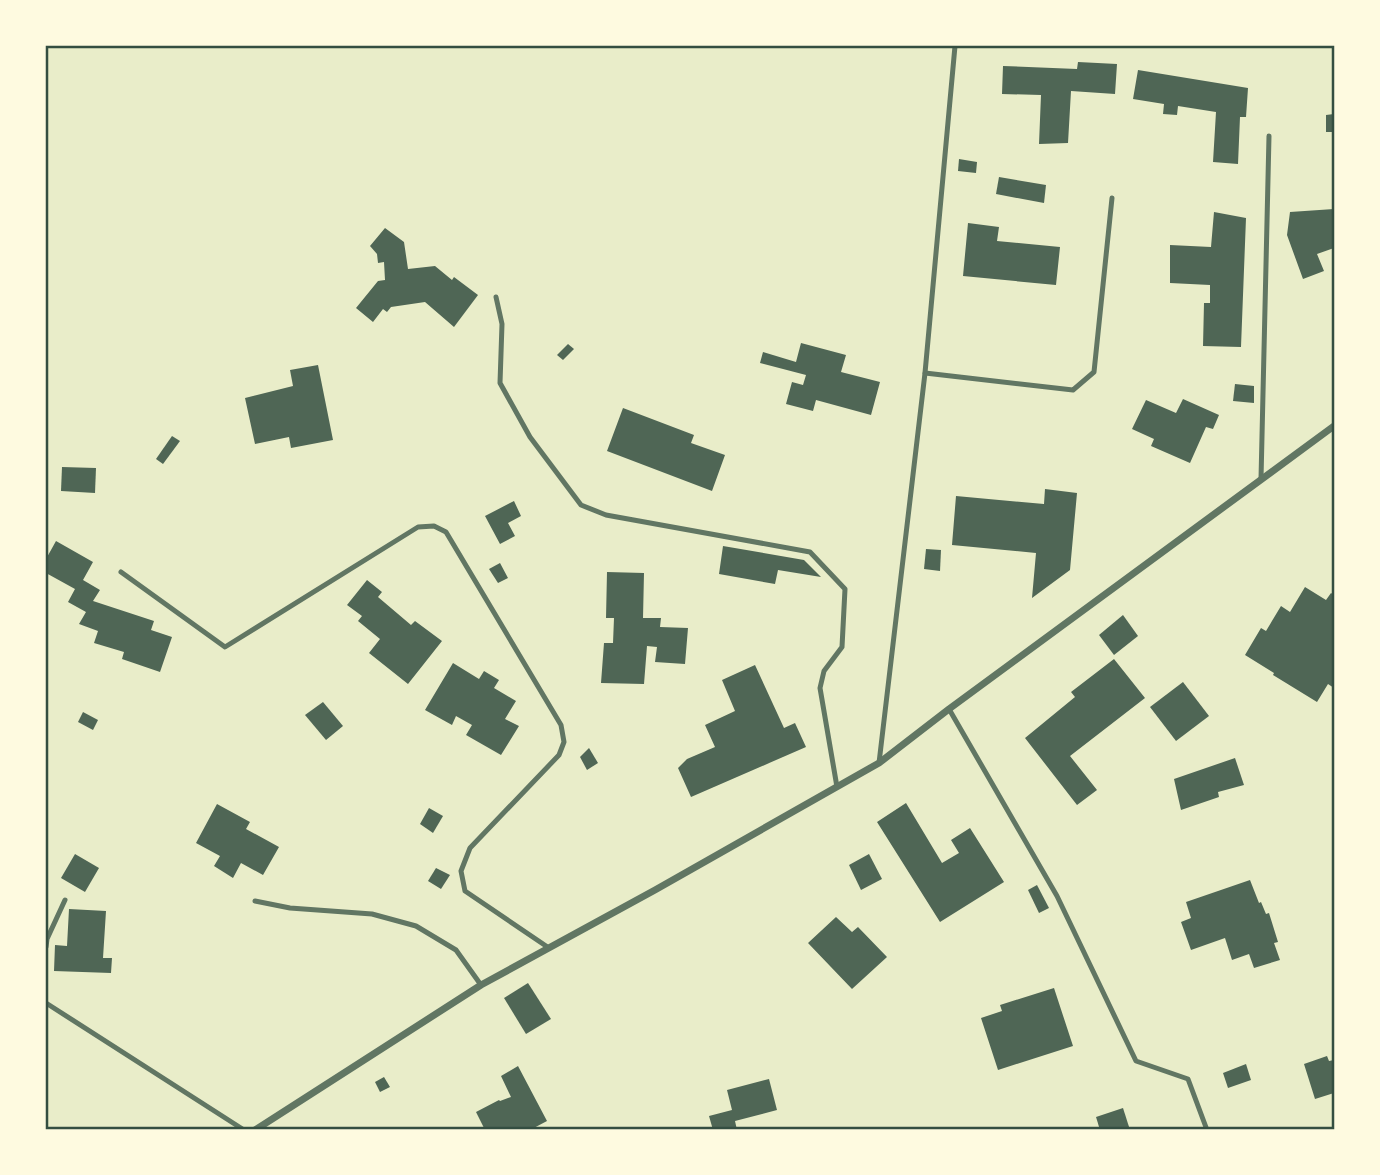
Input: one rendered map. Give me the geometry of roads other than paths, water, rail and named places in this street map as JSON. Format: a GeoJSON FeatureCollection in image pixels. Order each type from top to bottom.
{"type":"FeatureCollection","features":[{"type":"Feature","properties":{"kind":"street"},"geometry":{"type":"LineString","coordinates":[[255,1129],[481,985],[879,763],[1335,426]]}},
{"type":"Feature","properties":{"kind":"lane"},"geometry":{"type":"LineString","coordinates":[[879,763],[925,373],[955,46]]}},
{"type":"Feature","properties":{"kind":"lane"},"geometry":{"type":"LineString","coordinates":[[1261,480],[1269,136]]}},
{"type":"Feature","properties":{"kind":"lane"},"geometry":{"type":"LineString","coordinates":[[925,373],[1073,390],[1094,372],[1112,198]]}},
{"type":"Feature","properties":{"kind":"lane"},"geometry":{"type":"LineString","coordinates":[[496,297],[502,324],[500,383],[530,437],[580,505],[606,515],[810,552],[845,589],[842,647],[824,671],[820,688],[837,788]]}},
{"type":"Feature","properties":{"kind":"lane"},"geometry":{"type":"LineString","coordinates":[[121,572],[225,647],[418,527],[434,526],[446,532],[561,725],[564,742],[559,755],[470,848],[461,871],[465,891],[549,948]]}},
{"type":"Feature","properties":{"kind":"lane"},"geometry":{"type":"LineString","coordinates":[[949,709],[1057,896],[1136,1061],[1188,1079],[1207,1129]]}},
{"type":"Feature","properties":{"kind":"lane"},"geometry":{"type":"LineString","coordinates":[[46,947],[65,900]]}},
{"type":"Feature","properties":{"kind":"lane"},"geometry":{"type":"LineString","coordinates":[[256,901],[290,908],[372,914],[416,926],[456,950],[481,985]]}},
{"type":"Feature","properties":{"kind":"lane"},"geometry":{"type":"LineString","coordinates":[[46,1003],[244,1129]]}}]}
